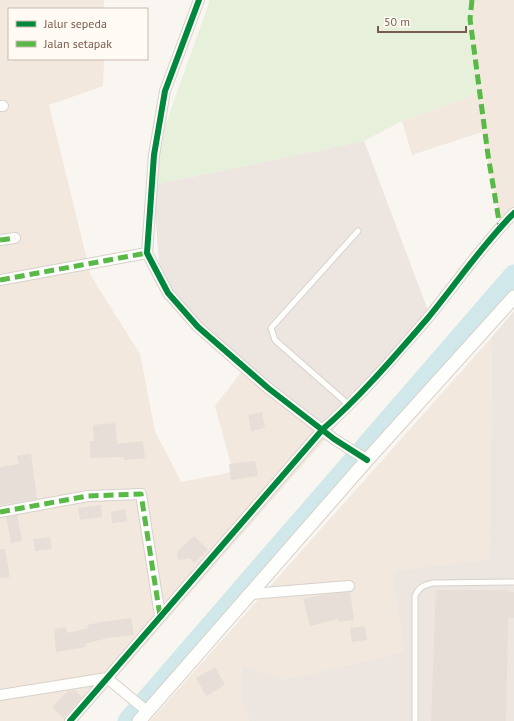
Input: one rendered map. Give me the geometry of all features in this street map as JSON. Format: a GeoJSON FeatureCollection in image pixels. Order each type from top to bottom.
{"type":"FeatureCollection","features":[{"type":"Feature","properties":{"kind":"street"},"geometry":{"type":"LineString","coordinates":[[199,0],[165,90],[140,254],[168,293],[198,326],[268,388],[334,439],[365,459]]}},
{"type":"Feature","properties":{"kind":"street"},"geometry":{"type":"LineString","coordinates":[[70,721],[323,429],[350,405],[427,318],[500,227],[514,213]]}},
{"type":"Feature","properties":{"kind":"street"},"geometry":{"type":"LineString","coordinates":[[0,240],[15,238]]}},
{"type":"Feature","properties":{"kind":"street"},"geometry":{"type":"LineString","coordinates":[[0,280],[140,254]]}},
{"type":"Feature","properties":{"kind":"street"},"geometry":{"type":"LineString","coordinates":[[107,678],[143,713],[250,594],[365,459],[514,297]]}},
{"type":"Feature","properties":{"kind":"street"},"geometry":{"type":"LineString","coordinates":[[0,512],[88,496],[141,494],[160,616]]}},
{"type":"Feature","properties":{"kind":"street"},"geometry":{"type":"LineString","coordinates":[[250,594],[349,586]]}},
{"type":"Feature","properties":{"kind":"street"},"geometry":{"type":"LineString","coordinates":[[0,696],[107,678]]}},
{"type":"Feature","properties":{"kind":"lane"},"geometry":{"type":"LineString","coordinates":[[350,405],[275,340],[272,328],[358,231]]}},
{"type":"Feature","properties":{"kind":"lane"},"geometry":{"type":"LineString","coordinates":[[415,721],[415,596],[418,590],[425,584],[434,583],[514,582]]}},
{"type":"Feature","properties":{"kind":"shaded area"},"geometry":{"type":"Polygon","coordinates":[[[0,0],[104,0],[104,8],[8,8],[8,60],[104,60],[103,86],[49,105],[91,276],[140,354],[155,431],[181,482],[233,472],[215,406],[246,366],[329,435],[78,721],[0,721],[0,0]]]}},
{"type":"Feature","properties":{"kind":"shaded area"},"geometry":{"type":"Polygon","coordinates":[[[470,0],[514,0],[514,211],[500,222],[482,132],[412,155],[402,121],[480,93],[470,0]]]}},
{"type":"Feature","properties":{"kind":"shaded area"},"geometry":{"type":"Polygon","coordinates":[[[364,141],[429,313],[329,435],[170,301],[159,263],[153,185],[364,141]]]}},
{"type":"Feature","properties":{"kind":"shaded area"},"geometry":{"type":"Polygon","coordinates":[[[514,311],[514,721],[249,721],[240,699],[242,666],[284,680],[404,652],[392,571],[490,559],[492,337],[514,311]]]}},
{"type":"Feature","properties":{"kind":"shaded area"},"geometry":{"type":"Polygon","coordinates":[[[492,337],[490,559],[392,571],[404,652],[284,680],[242,667],[240,699],[249,721],[150,721],[492,337]]]}},
{"type":"Feature","properties":{"kind":"green space"},"geometry":{"type":"Polygon","coordinates":[[[210,0],[470,0],[480,93],[402,121],[364,141],[153,185],[164,129],[210,0]]]}},
{"type":"Feature","properties":{"kind":"building"},"geometry":{"type":"Polygon","coordinates":[[[262,412],[265,428],[251,431],[248,415],[262,412]]]}},
{"type":"Feature","properties":{"kind":"building"},"geometry":{"type":"Polygon","coordinates":[[[115,423],[117,444],[143,441],[145,458],[124,460],[124,457],[90,458],[90,441],[94,441],[93,425],[115,423]]]}},
{"type":"Feature","properties":{"kind":"building"},"geometry":{"type":"Polygon","coordinates":[[[31,454],[37,499],[0,505],[0,467],[19,464],[17,456],[31,454]]]}},
{"type":"Feature","properties":{"kind":"building"},"geometry":{"type":"Polygon","coordinates":[[[255,461],[258,476],[231,480],[229,464],[255,461]]]}},
{"type":"Feature","properties":{"kind":"building"},"geometry":{"type":"Polygon","coordinates":[[[101,505],[102,517],[80,520],[78,508],[101,505]]]}},
{"type":"Feature","properties":{"kind":"building"},"geometry":{"type":"Polygon","coordinates":[[[125,509],[127,521],[112,523],[111,512],[125,509]]]}},
{"type":"Feature","properties":{"kind":"building"},"geometry":{"type":"Polygon","coordinates":[[[17,515],[22,541],[11,543],[6,517],[17,515]]]}},
{"type":"Feature","properties":{"kind":"building"},"geometry":{"type":"Polygon","coordinates":[[[194,536],[208,550],[194,563],[190,558],[178,560],[177,552],[194,536]]]}},
{"type":"Feature","properties":{"kind":"building"},"geometry":{"type":"Polygon","coordinates":[[[50,537],[52,549],[35,551],[33,539],[50,537]]]}},
{"type":"Feature","properties":{"kind":"building"},"geometry":{"type":"Polygon","coordinates":[[[0,549],[5,549],[10,577],[0,578],[0,549]]]}},
{"type":"Feature","properties":{"kind":"building"},"geometry":{"type":"Polygon","coordinates":[[[436,590],[509,590],[509,592],[514,592],[514,618],[508,619],[506,721],[431,721],[436,590]]]}},
{"type":"Feature","properties":{"kind":"building"},"geometry":{"type":"Polygon","coordinates":[[[350,592],[354,620],[339,622],[338,619],[310,626],[303,599],[320,595],[350,592]]]}},
{"type":"Feature","properties":{"kind":"building"},"geometry":{"type":"Polygon","coordinates":[[[131,618],[134,635],[107,638],[85,644],[86,647],[56,652],[54,629],[66,627],[67,633],[88,628],[87,625],[131,618]]]}},
{"type":"Feature","properties":{"kind":"building"},"geometry":{"type":"Polygon","coordinates":[[[365,626],[367,640],[352,642],[350,628],[365,626]]]}},
{"type":"Feature","properties":{"kind":"building"},"geometry":{"type":"Polygon","coordinates":[[[215,667],[225,685],[206,696],[196,678],[215,667]]]}},
{"type":"Feature","properties":{"kind":"building"},"geometry":{"type":"Polygon","coordinates":[[[75,690],[82,697],[63,718],[52,707],[68,691],[75,690]]]}},
{"type":"Feature","properties":{"kind":"waterway"},"geometry":{"type":"LineString","coordinates":[[128,721],[514,275]]}},
{"type":"Feature","properties":{"kind":"marked path"},"geometry":{"type":"LineString","coordinates":[[472,0],[470,19],[488,155],[500,227]]}},
{"type":"Feature","properties":{"kind":"marked path"},"geometry":{"type":"LineString","coordinates":[[0,240],[15,238]]}},
{"type":"Feature","properties":{"kind":"marked path"},"geometry":{"type":"LineString","coordinates":[[0,280],[147,253]]}},
{"type":"Feature","properties":{"kind":"marked path"},"geometry":{"type":"LineString","coordinates":[[0,512],[88,496],[141,494],[160,616]]}},
{"type":"Feature","properties":{"kind":"cycle path"},"geometry":{"type":"LineString","coordinates":[[199,0],[165,91],[154,155],[147,253],[168,293],[198,327],[268,388],[334,439],[367,460]]}},
{"type":"Feature","properties":{"kind":"cycle path"},"geometry":{"type":"LineString","coordinates":[[70,721],[323,429],[364,390],[402,348],[427,319],[480,251],[514,213]]}}]}
